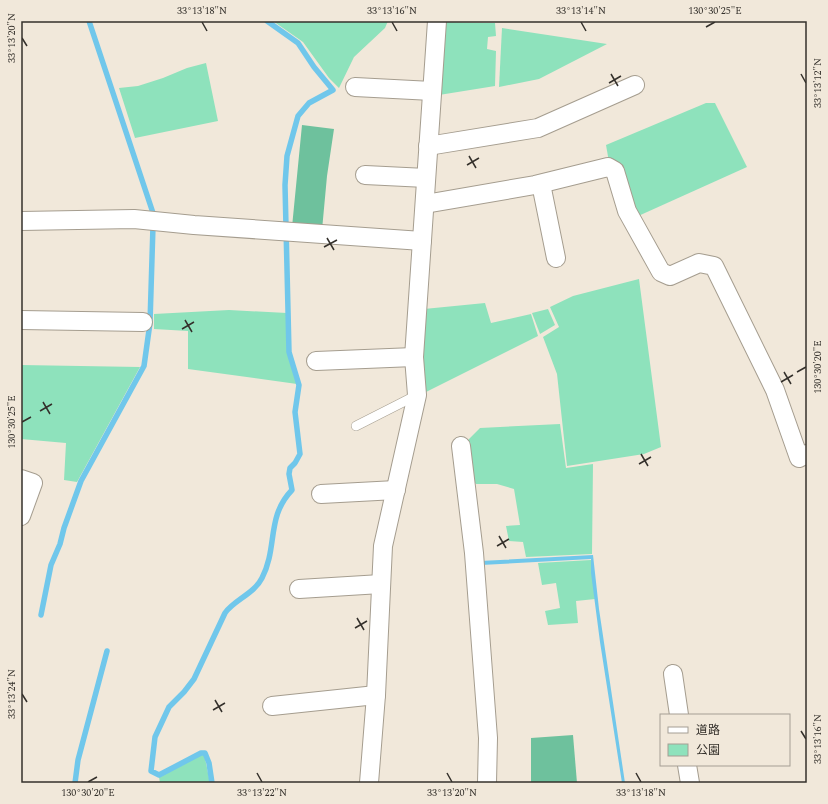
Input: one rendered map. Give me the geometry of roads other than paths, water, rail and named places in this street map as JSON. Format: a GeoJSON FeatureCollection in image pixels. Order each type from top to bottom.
{"type":"FeatureCollection","features":[{"type":"Feature","properties":{"kind":"street"},"geometry":{"type":"LineString","coordinates":[[369,783],[376,696],[383,546],[417,395],[414,357],[437,21]]}},
{"type":"Feature","properties":{"kind":"street"},"geometry":{"type":"LineString","coordinates":[[428,146],[538,128],[635,85]]}},
{"type":"Feature","properties":{"kind":"street"},"geometry":{"type":"LineString","coordinates":[[355,87],[432,91]]}},
{"type":"Feature","properties":{"kind":"street"},"geometry":{"type":"LineString","coordinates":[[425,204],[541,184],[608,167],[616,171],[627,211],[661,272],[670,276],[698,263],[714,266],[775,390],[799,458],[807,454]]}},
{"type":"Feature","properties":{"kind":"street"},"geometry":{"type":"LineString","coordinates":[[365,175],[426,178]]}},
{"type":"Feature","properties":{"kind":"street"},"geometry":{"type":"LineString","coordinates":[[541,184],[556,258]]}},
{"type":"Feature","properties":{"kind":"street"},"geometry":{"type":"LineString","coordinates":[[21,221],[134,219],[422,241]]}},
{"type":"Feature","properties":{"kind":"street"},"geometry":{"type":"LineString","coordinates":[[21,320],[143,322]]}},
{"type":"Feature","properties":{"kind":"street"},"geometry":{"type":"LineString","coordinates":[[316,361],[414,357]]}},
{"type":"Feature","properties":{"kind":"street"},"geometry":{"type":"LineString","coordinates":[[461,446],[474,553],[488,738],[487,783]]}},
{"type":"Feature","properties":{"kind":"street"},"geometry":{"type":"LineString","coordinates":[[21,479],[33,483],[21,516]]}},
{"type":"Feature","properties":{"kind":"street"},"geometry":{"type":"LineString","coordinates":[[321,494],[396,490]]}},
{"type":"Feature","properties":{"kind":"street"},"geometry":{"type":"LineString","coordinates":[[299,589],[381,584]]}},
{"type":"Feature","properties":{"kind":"street"},"geometry":{"type":"LineString","coordinates":[[673,674],[679,714]]}},
{"type":"Feature","properties":{"kind":"street"},"geometry":{"type":"LineString","coordinates":[[272,706],[376,696]]}},
{"type":"Feature","properties":{"kind":"street"},"geometry":{"type":"LineString","coordinates":[[687,766],[690,783]]}},
{"type":"Feature","properties":{"kind":"lane"},"geometry":{"type":"LineString","coordinates":[[356,426],[417,395]]}},
{"type":"Feature","properties":{"kind":"water"},"geometry":{"type":"Polygon","coordinates":[[[593,555],[599,609],[625,783],[622,783],[600,642],[591,573],[591,559],[481,565],[480,561],[593,555]]]}},
{"type":"Feature","properties":{"kind":"waterway"},"geometry":{"type":"LineString","coordinates":[[41,615],[51,565],[60,544],[64,528],[81,481],[144,366],[150,323],[153,213],[89,21]]}},
{"type":"Feature","properties":{"kind":"waterway"},"geometry":{"type":"LineString","coordinates":[[212,783],[209,763],[205,753],[201,753],[159,775],[151,771],[155,737],[169,707],[194,679],[225,613],[233,604],[249,593],[262,578],[270,555],[275,522],[284,500],[292,490],[289,474],[290,468],[300,454],[295,412],[299,385],[289,352],[285,185],[287,156],[298,116],[309,103],[333,90],[314,67],[298,43],[267,21]]}},
{"type":"Feature","properties":{"kind":"waterway"},"geometry":{"type":"LineString","coordinates":[[75,783],[78,760],[107,651]]}}]}
